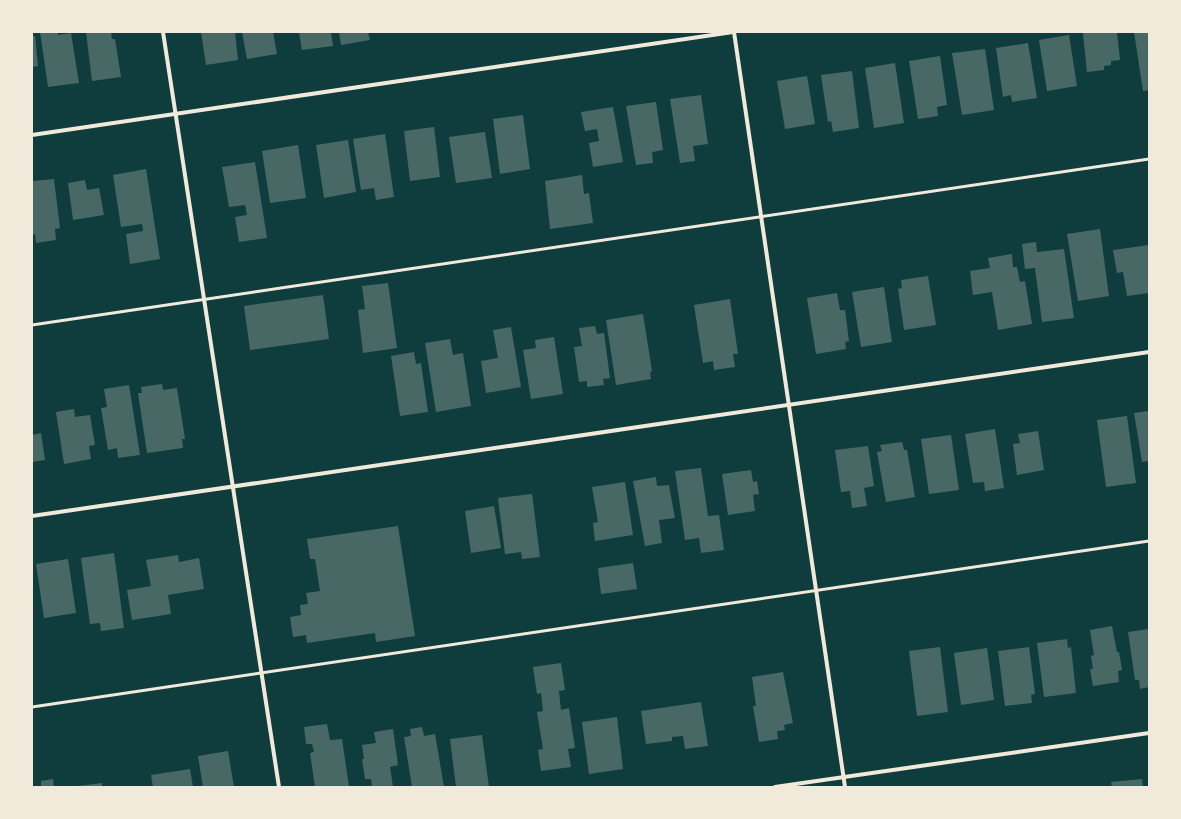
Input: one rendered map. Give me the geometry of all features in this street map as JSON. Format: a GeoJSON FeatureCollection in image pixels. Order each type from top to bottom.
{"type":"FeatureCollection","features":[{"type":"Feature","properties":{"kind":"street"},"geometry":{"type":"LineString","coordinates":[[162,32],[205,299],[232,486],[263,673],[279,787]]}},
{"type":"Feature","properties":{"kind":"street"},"geometry":{"type":"LineString","coordinates":[[32,135],[733,32],[845,787]]}},
{"type":"Feature","properties":{"kind":"street"},"geometry":{"type":"LineString","coordinates":[[32,516],[1149,352]]}},
{"type":"Feature","properties":{"kind":"street"},"geometry":{"type":"LineString","coordinates":[[775,787],[1149,733]]}},
{"type":"Feature","properties":{"kind":"lane"},"geometry":{"type":"LineString","coordinates":[[32,325],[1149,159]]}},
{"type":"Feature","properties":{"kind":"lane"},"geometry":{"type":"LineString","coordinates":[[32,707],[1149,541]]}},
{"type":"Feature","properties":{"kind":"building"},"geometry":{"type":"Polygon","coordinates":[[[40,32],[58,32],[58,35],[71,33],[79,83],[48,87],[40,32]]]}},
{"type":"Feature","properties":{"kind":"building"},"geometry":{"type":"Polygon","coordinates":[[[86,32],[111,32],[112,39],[115,39],[121,77],[92,81],[86,32]]]}},
{"type":"Feature","properties":{"kind":"building"},"geometry":{"type":"Polygon","coordinates":[[[201,32],[235,32],[238,60],[206,65],[201,32]]]}},
{"type":"Feature","properties":{"kind":"building"},"geometry":{"type":"Polygon","coordinates":[[[242,32],[273,32],[277,54],[247,59],[242,32]]]}},
{"type":"Feature","properties":{"kind":"building"},"geometry":{"type":"Polygon","coordinates":[[[299,32],[331,32],[333,46],[302,50],[299,32]]]}},
{"type":"Feature","properties":{"kind":"building"},"geometry":{"type":"Polygon","coordinates":[[[339,32],[368,32],[370,40],[341,45],[339,32]]]}},
{"type":"Feature","properties":{"kind":"building"},"geometry":{"type":"Polygon","coordinates":[[[1085,32],[1117,32],[1120,60],[1111,61],[1111,65],[1104,66],[1104,70],[1087,72],[1083,34],[1085,32]]]}},
{"type":"Feature","properties":{"kind":"building"},"geometry":{"type":"Polygon","coordinates":[[[1134,32],[1149,32],[1149,90],[1143,91],[1134,32]]]}},
{"type":"Feature","properties":{"kind":"building"},"geometry":{"type":"Polygon","coordinates":[[[1069,35],[1077,86],[1047,91],[1039,40],[1069,35]]]}},
{"type":"Feature","properties":{"kind":"building"},"geometry":{"type":"Polygon","coordinates":[[[32,36],[35,36],[38,66],[32,67],[32,36]]]}},
{"type":"Feature","properties":{"kind":"building"},"geometry":{"type":"Polygon","coordinates":[[[1028,43],[1037,98],[1012,102],[1011,95],[1003,97],[996,48],[1028,43]]]}},
{"type":"Feature","properties":{"kind":"building"},"geometry":{"type":"Polygon","coordinates":[[[985,49],[994,110],[962,115],[952,53],[985,49]]]}},
{"type":"Feature","properties":{"kind":"building"},"geometry":{"type":"Polygon","coordinates":[[[940,56],[947,105],[937,107],[938,116],[918,119],[909,61],[940,56]]]}},
{"type":"Feature","properties":{"kind":"building"},"geometry":{"type":"Polygon","coordinates":[[[895,63],[904,123],[874,128],[865,68],[895,63]]]}},
{"type":"Feature","properties":{"kind":"building"},"geometry":{"type":"Polygon","coordinates":[[[852,71],[859,128],[833,132],[831,121],[828,122],[821,75],[852,71]]]}},
{"type":"Feature","properties":{"kind":"building"},"geometry":{"type":"Polygon","coordinates":[[[807,76],[815,124],[785,129],[777,81],[807,76]]]}},
{"type":"Feature","properties":{"kind":"building"},"geometry":{"type":"Polygon","coordinates":[[[701,95],[708,144],[693,146],[695,161],[680,163],[670,99],[701,95]]]}},
{"type":"Feature","properties":{"kind":"building"},"geometry":{"type":"Polygon","coordinates":[[[656,102],[663,150],[652,152],[653,163],[636,165],[626,106],[656,102]]]}},
{"type":"Feature","properties":{"kind":"building"},"geometry":{"type":"Polygon","coordinates":[[[613,107],[623,162],[593,167],[589,143],[599,141],[597,129],[585,131],[581,112],[613,107]]]}},
{"type":"Feature","properties":{"kind":"building"},"geometry":{"type":"Polygon","coordinates":[[[523,115],[530,169],[500,174],[493,119],[523,115]]]}},
{"type":"Feature","properties":{"kind":"building"},"geometry":{"type":"Polygon","coordinates":[[[434,127],[440,177],[410,181],[404,131],[434,127]]]}},
{"type":"Feature","properties":{"kind":"building"},"geometry":{"type":"Polygon","coordinates":[[[485,132],[492,178],[456,183],[449,137],[485,132]]]}},
{"type":"Feature","properties":{"kind":"building"},"geometry":{"type":"Polygon","coordinates":[[[385,134],[394,197],[376,200],[374,188],[361,190],[353,139],[385,134]]]}},
{"type":"Feature","properties":{"kind":"building"},"geometry":{"type":"Polygon","coordinates":[[[348,140],[356,192],[324,198],[316,145],[348,140]]]}},
{"type":"Feature","properties":{"kind":"building"},"geometry":{"type":"Polygon","coordinates":[[[298,145],[306,198],[270,203],[262,151],[298,145]]]}},
{"type":"Feature","properties":{"kind":"building"},"geometry":{"type":"Polygon","coordinates":[[[255,162],[267,238],[239,242],[235,217],[247,215],[245,205],[229,207],[222,167],[255,162]]]}},
{"type":"Feature","properties":{"kind":"building"},"geometry":{"type":"Polygon","coordinates":[[[146,169],[160,259],[130,264],[126,234],[143,231],[142,224],[121,227],[113,175],[146,169]]]}},
{"type":"Feature","properties":{"kind":"building"},"geometry":{"type":"Polygon","coordinates":[[[582,175],[584,194],[589,193],[593,223],[550,229],[545,181],[582,175]]]}},
{"type":"Feature","properties":{"kind":"building"},"geometry":{"type":"Polygon","coordinates":[[[54,179],[60,228],[55,229],[56,240],[36,243],[35,234],[32,235],[32,181],[54,179]]]}},
{"type":"Feature","properties":{"kind":"building"},"geometry":{"type":"Polygon","coordinates":[[[85,180],[87,190],[99,188],[104,215],[73,220],[68,183],[85,180]]]}},
{"type":"Feature","properties":{"kind":"building"},"geometry":{"type":"Polygon","coordinates":[[[1100,229],[1109,296],[1078,301],[1067,234],[1100,229]]]}},
{"type":"Feature","properties":{"kind":"building"},"geometry":{"type":"Polygon","coordinates":[[[1036,242],[1037,252],[1064,249],[1074,318],[1042,322],[1035,268],[1025,269],[1022,244],[1036,242]]]}},
{"type":"Feature","properties":{"kind":"building"},"geometry":{"type":"Polygon","coordinates":[[[1149,245],[1149,293],[1127,296],[1123,272],[1117,273],[1113,250],[1149,245]]]}},
{"type":"Feature","properties":{"kind":"building"},"geometry":{"type":"Polygon","coordinates":[[[1012,254],[1013,267],[1017,267],[1020,282],[1025,281],[1032,324],[998,330],[992,292],[973,295],[970,271],[990,268],[988,258],[1012,254]]]}},
{"type":"Feature","properties":{"kind":"building"},"geometry":{"type":"Polygon","coordinates":[[[928,276],[936,325],[904,330],[898,289],[902,288],[901,280],[928,276]]]}},
{"type":"Feature","properties":{"kind":"building"},"geometry":{"type":"Polygon","coordinates":[[[388,283],[397,348],[363,353],[358,310],[365,309],[362,286],[388,283]]]}},
{"type":"Feature","properties":{"kind":"building"},"geometry":{"type":"Polygon","coordinates":[[[884,287],[892,342],[861,347],[852,292],[884,287]]]}},
{"type":"Feature","properties":{"kind":"building"},"geometry":{"type":"Polygon","coordinates":[[[837,293],[840,310],[845,310],[849,341],[845,342],[846,349],[816,354],[807,298],[837,293]]]}},
{"type":"Feature","properties":{"kind":"building"},"geometry":{"type":"Polygon","coordinates":[[[323,295],[329,339],[250,350],[244,306],[323,295]]]}},
{"type":"Feature","properties":{"kind":"building"},"geometry":{"type":"Polygon","coordinates":[[[730,299],[738,354],[733,354],[735,367],[714,370],[713,361],[703,363],[694,305],[730,299]]]}},
{"type":"Feature","properties":{"kind":"building"},"geometry":{"type":"Polygon","coordinates":[[[643,314],[652,371],[650,372],[651,379],[616,385],[606,320],[643,314]]]}},
{"type":"Feature","properties":{"kind":"building"},"geometry":{"type":"Polygon","coordinates":[[[595,326],[597,334],[604,333],[610,378],[603,379],[604,385],[587,387],[587,381],[579,382],[574,347],[582,346],[579,328],[595,326]]]}},
{"type":"Feature","properties":{"kind":"building"},"geometry":{"type":"Polygon","coordinates":[[[511,327],[521,387],[486,393],[481,361],[498,358],[493,330],[511,327]]]}},
{"type":"Feature","properties":{"kind":"building"},"geometry":{"type":"Polygon","coordinates":[[[554,337],[563,394],[531,399],[523,350],[536,348],[535,340],[554,337]]]}},
{"type":"Feature","properties":{"kind":"building"},"geometry":{"type":"Polygon","coordinates":[[[450,339],[453,355],[463,353],[471,406],[436,412],[425,343],[450,339]]]}},
{"type":"Feature","properties":{"kind":"building"},"geometry":{"type":"Polygon","coordinates":[[[414,352],[416,364],[421,363],[428,412],[400,416],[391,356],[414,352]]]}},
{"type":"Feature","properties":{"kind":"building"},"geometry":{"type":"Polygon","coordinates":[[[162,384],[163,390],[177,388],[185,439],[182,439],[183,448],[147,453],[138,393],[142,393],[141,387],[162,384]]]}},
{"type":"Feature","properties":{"kind":"building"},"geometry":{"type":"Polygon","coordinates":[[[129,385],[140,455],[118,458],[117,448],[108,450],[101,408],[107,407],[104,389],[129,385]]]}},
{"type":"Feature","properties":{"kind":"building"},"geometry":{"type":"Polygon","coordinates":[[[74,409],[75,417],[90,415],[95,445],[89,446],[91,459],[64,464],[56,412],[74,409]]]}},
{"type":"Feature","properties":{"kind":"building"},"geometry":{"type":"Polygon","coordinates":[[[1149,411],[1149,461],[1142,462],[1134,413],[1149,411]]]}},
{"type":"Feature","properties":{"kind":"building"},"geometry":{"type":"Polygon","coordinates":[[[1127,416],[1136,483],[1106,487],[1097,420],[1127,416]]]}},
{"type":"Feature","properties":{"kind":"building"},"geometry":{"type":"Polygon","coordinates":[[[995,429],[1004,488],[985,491],[984,482],[973,483],[965,434],[995,429]]]}},
{"type":"Feature","properties":{"kind":"building"},"geometry":{"type":"Polygon","coordinates":[[[1038,431],[1044,470],[1017,475],[1013,444],[1020,443],[1018,434],[1038,431]]]}},
{"type":"Feature","properties":{"kind":"building"},"geometry":{"type":"Polygon","coordinates":[[[41,433],[45,460],[32,462],[32,435],[41,433]]]}},
{"type":"Feature","properties":{"kind":"building"},"geometry":{"type":"Polygon","coordinates":[[[951,435],[959,490],[929,494],[921,439],[951,435]]]}},
{"type":"Feature","properties":{"kind":"building"},"geometry":{"type":"Polygon","coordinates":[[[902,442],[904,450],[907,450],[915,497],[886,502],[877,452],[882,451],[880,445],[902,442]]]}},
{"type":"Feature","properties":{"kind":"building"},"geometry":{"type":"Polygon","coordinates":[[[868,446],[874,486],[864,488],[867,506],[852,508],[850,491],[841,492],[835,450],[868,446]]]}},
{"type":"Feature","properties":{"kind":"building"},"geometry":{"type":"Polygon","coordinates":[[[701,468],[708,516],[719,515],[724,550],[701,553],[699,538],[685,540],[675,471],[701,468]]]}},
{"type":"Feature","properties":{"kind":"building"},"geometry":{"type":"Polygon","coordinates":[[[751,470],[753,482],[757,481],[759,494],[753,495],[755,511],[728,515],[722,474],[751,470]]]}},
{"type":"Feature","properties":{"kind":"building"},"geometry":{"type":"Polygon","coordinates":[[[656,477],[657,486],[669,485],[675,518],[659,520],[662,543],[645,546],[633,481],[656,477]]]}},
{"type":"Feature","properties":{"kind":"building"},"geometry":{"type":"Polygon","coordinates":[[[625,482],[633,535],[595,541],[593,523],[598,522],[592,487],[625,482]]]}},
{"type":"Feature","properties":{"kind":"building"},"geometry":{"type":"Polygon","coordinates":[[[532,494],[540,557],[522,559],[521,552],[505,554],[498,498],[532,494]]]}},
{"type":"Feature","properties":{"kind":"building"},"geometry":{"type":"Polygon","coordinates":[[[494,506],[501,548],[471,553],[465,511],[494,506]]]}},
{"type":"Feature","properties":{"kind":"building"},"geometry":{"type":"Polygon","coordinates":[[[398,526],[415,636],[376,642],[375,633],[307,643],[306,635],[293,637],[290,617],[301,615],[300,605],[308,604],[306,593],[320,591],[315,559],[310,559],[307,539],[398,526]]]}},
{"type":"Feature","properties":{"kind":"building"},"geometry":{"type":"Polygon","coordinates":[[[114,553],[124,628],[101,631],[100,623],[90,624],[81,558],[114,553]]]}},
{"type":"Feature","properties":{"kind":"building"},"geometry":{"type":"Polygon","coordinates":[[[178,555],[179,562],[199,558],[204,589],[168,595],[171,614],[132,620],[127,590],[151,586],[146,560],[178,555]]]}},
{"type":"Feature","properties":{"kind":"building"},"geometry":{"type":"Polygon","coordinates":[[[68,559],[76,613],[44,618],[36,564],[68,559]]]}},
{"type":"Feature","properties":{"kind":"building"},"geometry":{"type":"Polygon","coordinates":[[[633,563],[637,589],[601,594],[598,568],[633,563]]]}},
{"type":"Feature","properties":{"kind":"building"},"geometry":{"type":"Polygon","coordinates":[[[1112,626],[1122,670],[1118,671],[1119,682],[1093,686],[1090,669],[1093,669],[1091,656],[1094,655],[1090,630],[1112,626]]]}},
{"type":"Feature","properties":{"kind":"building"},"geometry":{"type":"Polygon","coordinates":[[[1149,629],[1149,687],[1140,689],[1139,680],[1135,680],[1128,632],[1149,629]]]}},
{"type":"Feature","properties":{"kind":"building"},"geometry":{"type":"Polygon","coordinates":[[[1067,639],[1068,648],[1071,647],[1076,693],[1044,697],[1037,643],[1067,639]]]}},
{"type":"Feature","properties":{"kind":"building"},"geometry":{"type":"Polygon","coordinates":[[[940,647],[948,712],[917,716],[909,651],[940,647]]]}},
{"type":"Feature","properties":{"kind":"building"},"geometry":{"type":"Polygon","coordinates":[[[1029,647],[1035,694],[1031,695],[1032,703],[1005,706],[998,651],[1029,647]]]}},
{"type":"Feature","properties":{"kind":"building"},"geometry":{"type":"Polygon","coordinates":[[[987,648],[994,700],[961,705],[954,653],[987,648]]]}},
{"type":"Feature","properties":{"kind":"building"},"geometry":{"type":"Polygon","coordinates":[[[561,663],[565,690],[559,691],[561,710],[569,708],[575,748],[568,749],[571,767],[541,771],[538,750],[543,749],[537,712],[543,711],[541,693],[537,694],[533,667],[561,663]]]}},
{"type":"Feature","properties":{"kind":"building"},"geometry":{"type":"Polygon","coordinates":[[[783,672],[793,723],[784,725],[785,730],[777,731],[778,739],[759,742],[753,706],[756,706],[752,677],[783,672]]]}},
{"type":"Feature","properties":{"kind":"building"},"geometry":{"type":"Polygon","coordinates":[[[701,702],[708,746],[685,749],[683,736],[672,737],[672,741],[646,744],[641,711],[701,702]]]}},
{"type":"Feature","properties":{"kind":"building"},"geometry":{"type":"Polygon","coordinates":[[[617,717],[623,769],[589,774],[582,722],[617,717]]]}},
{"type":"Feature","properties":{"kind":"building"},"geometry":{"type":"Polygon","coordinates":[[[327,724],[330,740],[342,739],[349,787],[315,787],[310,753],[314,752],[312,744],[306,744],[304,727],[327,724]]]}},
{"type":"Feature","properties":{"kind":"building"},"geometry":{"type":"Polygon","coordinates":[[[422,727],[424,736],[435,734],[444,787],[412,787],[404,737],[411,736],[410,729],[422,727]]]}},
{"type":"Feature","properties":{"kind":"building"},"geometry":{"type":"Polygon","coordinates":[[[393,729],[398,765],[390,767],[393,787],[372,787],[371,779],[365,779],[362,759],[364,759],[362,745],[376,743],[374,732],[393,729]]]}},
{"type":"Feature","properties":{"kind":"building"},"geometry":{"type":"Polygon","coordinates":[[[482,735],[489,787],[456,787],[450,739],[482,735]]]}},
{"type":"Feature","properties":{"kind":"building"},"geometry":{"type":"Polygon","coordinates":[[[228,751],[234,787],[203,787],[198,756],[228,751]]]}},
{"type":"Feature","properties":{"kind":"building"},"geometry":{"type":"Polygon","coordinates":[[[190,769],[193,787],[153,787],[151,775],[190,769]]]}},
{"type":"Feature","properties":{"kind":"building"},"geometry":{"type":"Polygon","coordinates":[[[53,779],[54,787],[41,787],[41,781],[53,779]]]}},
{"type":"Feature","properties":{"kind":"building"},"geometry":{"type":"Polygon","coordinates":[[[1142,779],[1143,787],[1112,787],[1111,782],[1142,779]]]}},
{"type":"Feature","properties":{"kind":"building"},"geometry":{"type":"Polygon","coordinates":[[[102,783],[102,787],[78,787],[78,786],[102,783]]]}}]}
